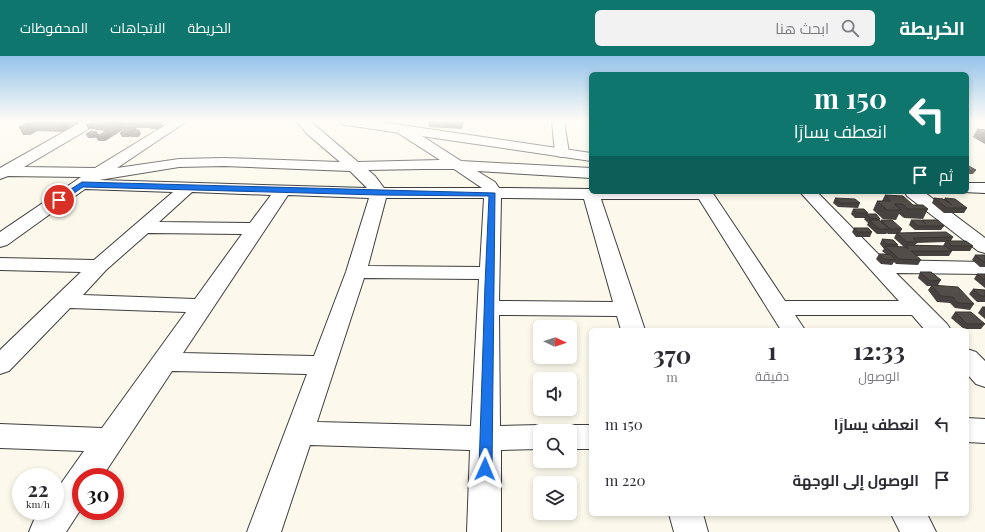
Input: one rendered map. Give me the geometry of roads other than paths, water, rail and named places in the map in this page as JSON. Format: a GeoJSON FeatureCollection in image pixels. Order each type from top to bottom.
{"type":"FeatureCollection","features":[{"type":"Feature","properties":{"kind":"street"},"geometry":{"type":"LineString","coordinates":[[3,173],[55,143]]}},
{"type":"Feature","properties":{"kind":"street"},"geometry":{"type":"LineString","coordinates":[[0,241],[8,229],[146,143]]}},
{"type":"Feature","properties":{"kind":"street"},"geometry":{"type":"LineString","coordinates":[[264,532],[356,272],[379,193],[369,178],[327,143]]}},
{"type":"Feature","properties":{"kind":"street"},"geometry":{"type":"LineString","coordinates":[[423,143],[489,185],[493,194],[488,308],[484,532]]}},
{"type":"Feature","properties":{"kind":"street"},"geometry":{"type":"LineString","coordinates":[[494,143],[589,157]]}},
{"type":"Feature","properties":{"kind":"street"},"geometry":{"type":"LineString","coordinates":[[561,143],[562,153]]}},
{"type":"Feature","properties":{"kind":"street"},"geometry":{"type":"LineString","coordinates":[[3,173],[98,174],[161,165],[196,162],[356,167],[423,164],[589,173]]}},
{"type":"Feature","properties":{"kind":"street"},"geometry":{"type":"LineString","coordinates":[[82,184],[379,193],[590,194],[632,328]]}},
{"type":"Feature","properties":{"kind":"street"},"geometry":{"type":"LineString","coordinates":[[0,365],[99,266],[188,187]]}},
{"type":"Feature","properties":{"kind":"street"},"geometry":{"type":"LineString","coordinates":[[969,188],[985,188]]}},
{"type":"Feature","properties":{"kind":"street"},"geometry":{"type":"LineString","coordinates":[[91,468],[283,190]]}},
{"type":"Feature","properties":{"kind":"street"},"geometry":{"type":"LineString","coordinates":[[705,194],[792,328]]}},
{"type":"Feature","properties":{"kind":"street"},"geometry":{"type":"LineString","coordinates":[[810,194],[877,266],[938,328]]}},
{"type":"Feature","properties":{"kind":"street"},"geometry":{"type":"LineString","coordinates":[[916,194],[985,247]]}},
{"type":"Feature","properties":{"kind":"street"},"geometry":{"type":"LineString","coordinates":[[142,228],[256,229]]}},
{"type":"Feature","properties":{"kind":"street"},"geometry":{"type":"LineString","coordinates":[[962,230],[985,230]]}},
{"type":"Feature","properties":{"kind":"street"},"geometry":{"type":"LineString","coordinates":[[0,264],[99,266]]}},
{"type":"Feature","properties":{"kind":"street"},"geometry":{"type":"LineString","coordinates":[[877,266],[985,268]]}},
{"type":"Feature","properties":{"kind":"street"},"geometry":{"type":"LineString","coordinates":[[356,272],[490,273]]}},
{"type":"Feature","properties":{"kind":"street"},"geometry":{"type":"LineString","coordinates":[[63,301],[203,306]]}},
{"type":"Feature","properties":{"kind":"street"},"geometry":{"type":"LineString","coordinates":[[488,308],[626,309]]}},
{"type":"Feature","properties":{"kind":"street"},"geometry":{"type":"LineString","coordinates":[[779,308],[918,308]]}},
{"type":"Feature","properties":{"kind":"street"},"geometry":{"type":"LineString","coordinates":[[969,360],[985,377]]}},
{"type":"Feature","properties":{"kind":"street"},"geometry":{"type":"LineString","coordinates":[[164,362],[324,365]]}},
{"type":"Feature","properties":{"kind":"street"},"geometry":{"type":"LineString","coordinates":[[969,430],[985,431]]}},
{"type":"Feature","properties":{"kind":"street"},"geometry":{"type":"LineString","coordinates":[[299,433],[486,438],[533,437]]}},
{"type":"Feature","properties":{"kind":"street"},"geometry":{"type":"LineString","coordinates":[[0,436],[111,440]]}},
{"type":"Feature","properties":{"kind":"street"},"geometry":{"type":"LineString","coordinates":[[577,437],[589,437]]}},
{"type":"Feature","properties":{"kind":"street"},"geometry":{"type":"LineString","coordinates":[[46,532],[72,495]]}},
{"type":"Feature","properties":{"kind":"street"},"geometry":{"type":"LineString","coordinates":[[687,516],[691,532]]}},
{"type":"Feature","properties":{"kind":"street"},"geometry":{"type":"LineString","coordinates":[[909,516],[919,532]]}}]}
